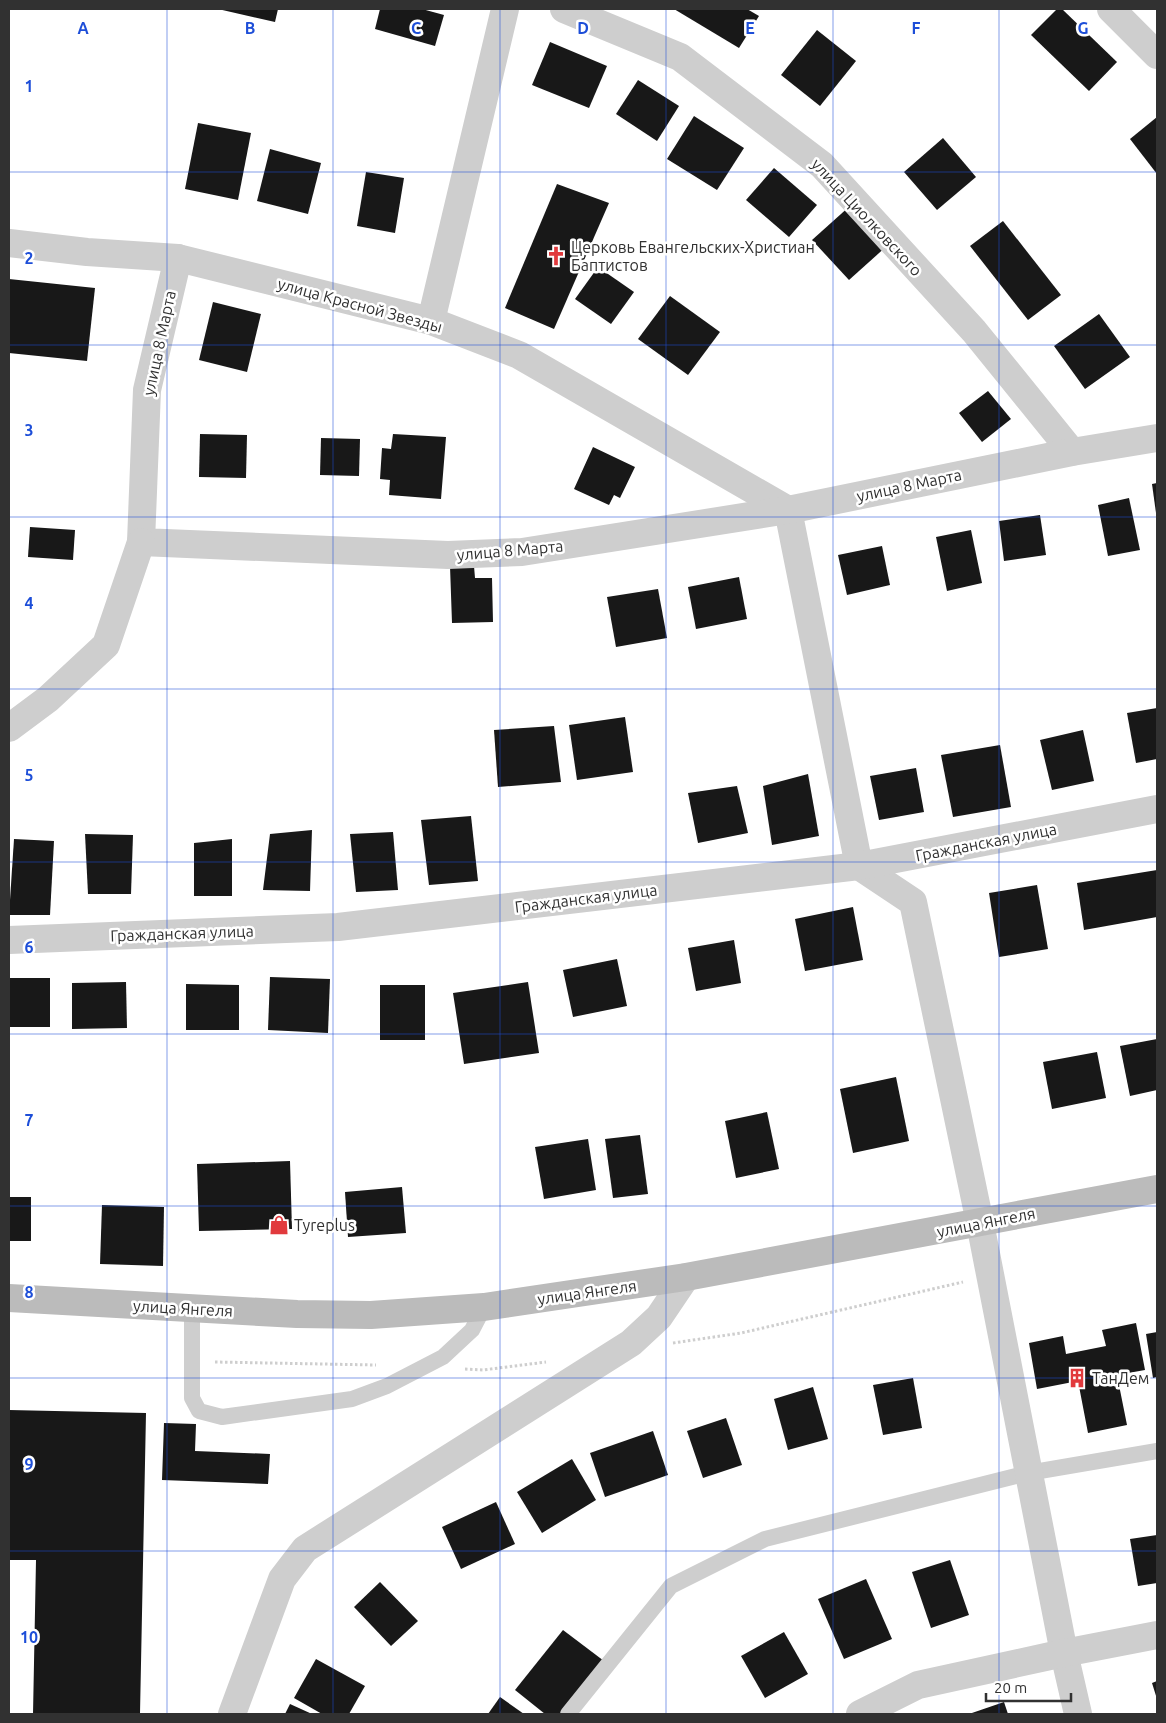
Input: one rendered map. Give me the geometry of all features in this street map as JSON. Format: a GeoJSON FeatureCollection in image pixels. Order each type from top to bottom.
{"type":"FeatureCollection","features":[{"type":"Feature","properties":{"kind":"street"},"geometry":{"type":"LineString","coordinates":[[431,321],[505,9]]}},
{"type":"Feature","properties":{"kind":"street","name":"улица Циолковского"},"geometry":{"type":"LineString","coordinates":[[564,9],[680,57],[822,165],[974,331],[1072,452]]}},
{"type":"Feature","properties":{"kind":"street"},"geometry":{"type":"LineString","coordinates":[[1111,9],[1157,55]]}},
{"type":"Feature","properties":{"kind":"street","name":"улица Красной Звезды"},"geometry":{"type":"LineString","coordinates":[[9,243],[87,252],[178,258],[431,321],[519,355],[788,510]]}},
{"type":"Feature","properties":{"kind":"street","name":"улица 8 Марта"},"geometry":{"type":"LineString","coordinates":[[178,258],[147,390],[141,542],[448,555],[522,552],[788,510],[1072,452],[1157,438]]}},
{"type":"Feature","properties":{"kind":"street"},"geometry":{"type":"LineString","coordinates":[[788,510],[859,866],[913,902],[980,1223],[1028,1473],[1078,1714]]}},
{"type":"Feature","properties":{"kind":"street"},"geometry":{"type":"LineString","coordinates":[[9,728],[48,699],[106,645],[141,542]]}},
{"type":"Feature","properties":{"kind":"street","name":"Гражданская улица"},"geometry":{"type":"LineString","coordinates":[[9,940],[338,927],[859,866],[1157,809]]}},
{"type":"Feature","properties":{"kind":"street","name":"улица Янгеля"},"geometry":{"type":"LineString","coordinates":[[9,1298],[297,1314],[371,1315],[484,1307],[686,1277],[1157,1189]]}},
{"type":"Feature","properties":{"kind":"street"},"geometry":{"type":"LineString","coordinates":[[232,1714],[282,1579],[305,1549],[631,1343],[659,1317],[686,1277]]}},
{"type":"Feature","properties":{"kind":"street"},"geometry":{"type":"LineString","coordinates":[[860,1714],[918,1685],[1157,1635]]}},
{"type":"Feature","properties":{"kind":"lane"},"geometry":{"type":"LineString","coordinates":[[192,1308],[192,1398],[199,1411],[222,1417],[352,1399],[387,1386],[443,1357],[472,1330],[484,1307]]}},
{"type":"Feature","properties":{"kind":"lane"},"geometry":{"type":"LineString","coordinates":[[568,1714],[671,1586],[765,1539],[1028,1473],[1157,1451]]}},
{"type":"Feature","properties":{"kind":"building"},"geometry":{"type":"Polygon","coordinates":[[[218,9],[278,9],[275,22],[218,9]]]}},
{"type":"Feature","properties":{"kind":"building"},"geometry":{"type":"Polygon","coordinates":[[[380,9],[422,9],[444,15],[435,46],[375,29],[380,9]]]}},
{"type":"Feature","properties":{"kind":"building"},"geometry":{"type":"Polygon","coordinates":[[[674,9],[747,9],[759,16],[739,48],[674,9]]]}},
{"type":"Feature","properties":{"kind":"building"},"geometry":{"type":"Polygon","coordinates":[[[1057,9],[1062,9],[1117,62],[1089,91],[1031,35],[1057,9]]]}},
{"type":"Feature","properties":{"kind":"building"},"geometry":{"type":"Polygon","coordinates":[[[817,30],[856,61],[820,106],[781,75],[817,30]]]}},
{"type":"Feature","properties":{"kind":"building"},"geometry":{"type":"Polygon","coordinates":[[[550,42],[607,66],[589,108],[532,85],[550,42]]]}},
{"type":"Feature","properties":{"kind":"building"},"geometry":{"type":"Polygon","coordinates":[[[638,80],[679,106],[657,141],[616,114],[638,80]]]}},
{"type":"Feature","properties":{"kind":"building"},"geometry":{"type":"Polygon","coordinates":[[[694,116],[744,148],[717,190],[667,159],[694,116]]]}},
{"type":"Feature","properties":{"kind":"building"},"geometry":{"type":"Polygon","coordinates":[[[1157,117],[1157,174],[1130,139],[1157,117]]]}},
{"type":"Feature","properties":{"kind":"building"},"geometry":{"type":"Polygon","coordinates":[[[198,123],[251,133],[238,200],[185,189],[198,123]]]}},
{"type":"Feature","properties":{"kind":"building"},"geometry":{"type":"Polygon","coordinates":[[[943,138],[976,177],[937,210],[904,172],[943,138]]]}},
{"type":"Feature","properties":{"kind":"building"},"geometry":{"type":"Polygon","coordinates":[[[270,149],[321,163],[308,214],[257,201],[270,149]]]}},
{"type":"Feature","properties":{"kind":"building"},"geometry":{"type":"Polygon","coordinates":[[[774,168],[817,205],[789,237],[746,200],[774,168]]]}},
{"type":"Feature","properties":{"kind":"building"},"geometry":{"type":"Polygon","coordinates":[[[366,172],[404,178],[395,233],[357,226],[366,172]]]}},
{"type":"Feature","properties":{"kind":"building","name":"Церковь Евангельских-Христиан Баптистов"},"geometry":{"type":"Polygon","coordinates":[[[557,184],[609,203],[554,329],[505,308],[557,184]]]}},
{"type":"Feature","properties":{"kind":"building"},"geometry":{"type":"Polygon","coordinates":[[[851,205],[888,245],[849,280],[812,240],[851,205]]]}},
{"type":"Feature","properties":{"kind":"building"},"geometry":{"type":"Polygon","coordinates":[[[1003,221],[1061,295],[1028,320],[970,246],[1003,221]]]}},
{"type":"Feature","properties":{"kind":"building"},"geometry":{"type":"Polygon","coordinates":[[[598,267],[634,292],[611,324],[575,299],[598,267]]]}},
{"type":"Feature","properties":{"kind":"building"},"geometry":{"type":"Polygon","coordinates":[[[9,279],[95,288],[87,361],[9,353],[9,279]]]}},
{"type":"Feature","properties":{"kind":"building"},"geometry":{"type":"Polygon","coordinates":[[[670,296],[720,332],[688,375],[638,339],[670,296]]]}},
{"type":"Feature","properties":{"kind":"building"},"geometry":{"type":"Polygon","coordinates":[[[213,302],[261,314],[247,372],[199,360],[213,302]]]}},
{"type":"Feature","properties":{"kind":"building"},"geometry":{"type":"Polygon","coordinates":[[[1099,314],[1130,357],[1085,389],[1054,346],[1099,314]]]}},
{"type":"Feature","properties":{"kind":"building"},"geometry":{"type":"Polygon","coordinates":[[[988,391],[1011,419],[982,442],[959,413],[988,391]]]}},
{"type":"Feature","properties":{"kind":"building"},"geometry":{"type":"Polygon","coordinates":[[[200,434],[247,435],[246,478],[199,477],[200,434]]]}},
{"type":"Feature","properties":{"kind":"building"},"geometry":{"type":"Polygon","coordinates":[[[393,434],[446,437],[441,499],[389,495],[390,480],[380,479],[382,448],[391,449],[393,434]]]}},
{"type":"Feature","properties":{"kind":"building"},"geometry":{"type":"Polygon","coordinates":[[[321,438],[360,439],[359,476],[320,475],[321,438]]]}},
{"type":"Feature","properties":{"kind":"building"},"geometry":{"type":"Polygon","coordinates":[[[593,447],[635,467],[620,498],[614,495],[609,505],[574,489],[593,447]]]}},
{"type":"Feature","properties":{"kind":"building"},"geometry":{"type":"Polygon","coordinates":[[[1157,483],[1157,513],[1156,513],[1152,484],[1157,483]]]}},
{"type":"Feature","properties":{"kind":"building"},"geometry":{"type":"Polygon","coordinates":[[[1129,498],[1140,550],[1108,556],[1098,505],[1129,498]]]}},
{"type":"Feature","properties":{"kind":"building"},"geometry":{"type":"Polygon","coordinates":[[[1040,515],[1046,555],[1004,561],[999,521],[1040,515]]]}},
{"type":"Feature","properties":{"kind":"building"},"geometry":{"type":"Polygon","coordinates":[[[30,527],[75,530],[73,560],[28,557],[30,527]]]}},
{"type":"Feature","properties":{"kind":"building"},"geometry":{"type":"Polygon","coordinates":[[[971,530],[982,583],[947,591],[936,537],[971,530]]]}},
{"type":"Feature","properties":{"kind":"building"},"geometry":{"type":"Polygon","coordinates":[[[882,546],[890,585],[847,595],[838,555],[882,546]]]}},
{"type":"Feature","properties":{"kind":"building"},"geometry":{"type":"Polygon","coordinates":[[[450,566],[474,566],[475,578],[492,578],[493,622],[452,623],[450,566]]]}},
{"type":"Feature","properties":{"kind":"building"},"geometry":{"type":"Polygon","coordinates":[[[739,577],[747,619],[696,629],[688,587],[739,577]]]}},
{"type":"Feature","properties":{"kind":"building"},"geometry":{"type":"Polygon","coordinates":[[[658,589],[667,638],[616,647],[607,597],[658,589]]]}},
{"type":"Feature","properties":{"kind":"building"},"geometry":{"type":"Polygon","coordinates":[[[1157,708],[1157,759],[1136,763],[1127,713],[1157,708]]]}},
{"type":"Feature","properties":{"kind":"building"},"geometry":{"type":"Polygon","coordinates":[[[625,717],[633,772],[577,780],[569,725],[625,717]]]}},
{"type":"Feature","properties":{"kind":"building"},"geometry":{"type":"Polygon","coordinates":[[[554,726],[561,782],[498,787],[494,730],[554,726]]]}},
{"type":"Feature","properties":{"kind":"building"},"geometry":{"type":"Polygon","coordinates":[[[1083,730],[1094,781],[1052,790],[1040,740],[1083,730]]]}},
{"type":"Feature","properties":{"kind":"building"},"geometry":{"type":"Polygon","coordinates":[[[1000,745],[1011,807],[953,817],[941,755],[1000,745]]]}},
{"type":"Feature","properties":{"kind":"building"},"geometry":{"type":"Polygon","coordinates":[[[916,768],[924,812],[879,820],[870,776],[916,768]]]}},
{"type":"Feature","properties":{"kind":"building"},"geometry":{"type":"Polygon","coordinates":[[[808,774],[819,836],[772,845],[763,786],[808,774]]]}},
{"type":"Feature","properties":{"kind":"building"},"geometry":{"type":"Polygon","coordinates":[[[737,786],[748,833],[698,843],[688,793],[737,786]]]}},
{"type":"Feature","properties":{"kind":"building"},"geometry":{"type":"Polygon","coordinates":[[[471,816],[478,881],[429,885],[421,820],[471,816]]]}},
{"type":"Feature","properties":{"kind":"building"},"geometry":{"type":"Polygon","coordinates":[[[312,830],[310,891],[263,890],[270,834],[312,830]]]}},
{"type":"Feature","properties":{"kind":"building"},"geometry":{"type":"Polygon","coordinates":[[[393,832],[398,890],[356,892],[350,834],[393,832]]]}},
{"type":"Feature","properties":{"kind":"building"},"geometry":{"type":"Polygon","coordinates":[[[85,834],[133,835],[131,894],[88,894],[85,834]]]}},
{"type":"Feature","properties":{"kind":"building"},"geometry":{"type":"Polygon","coordinates":[[[14,839],[54,841],[50,915],[9,915],[14,839]]]}},
{"type":"Feature","properties":{"kind":"building"},"geometry":{"type":"Polygon","coordinates":[[[232,839],[232,896],[194,896],[194,843],[232,839]]]}},
{"type":"Feature","properties":{"kind":"building"},"geometry":{"type":"Polygon","coordinates":[[[1157,870],[1157,917],[1084,930],[1077,883],[1157,870]]]}},
{"type":"Feature","properties":{"kind":"building"},"geometry":{"type":"Polygon","coordinates":[[[1037,885],[1048,949],[999,957],[989,893],[1037,885]]]}},
{"type":"Feature","properties":{"kind":"building"},"geometry":{"type":"Polygon","coordinates":[[[853,907],[863,960],[805,971],[795,919],[853,907]]]}},
{"type":"Feature","properties":{"kind":"building"},"geometry":{"type":"Polygon","coordinates":[[[734,940],[741,983],[696,991],[688,948],[734,940]]]}},
{"type":"Feature","properties":{"kind":"building"},"geometry":{"type":"Polygon","coordinates":[[[617,959],[627,1006],[573,1017],[563,970],[617,959]]]}},
{"type":"Feature","properties":{"kind":"building"},"geometry":{"type":"Polygon","coordinates":[[[270,977],[330,979],[328,1033],[268,1030],[270,977]]]}},
{"type":"Feature","properties":{"kind":"building"},"geometry":{"type":"Polygon","coordinates":[[[9,978],[50,978],[50,1027],[9,1027],[9,978]]]}},
{"type":"Feature","properties":{"kind":"building"},"geometry":{"type":"Polygon","coordinates":[[[126,982],[127,1028],[72,1029],[72,983],[126,982]]]}},
{"type":"Feature","properties":{"kind":"building"},"geometry":{"type":"Polygon","coordinates":[[[528,982],[539,1053],[464,1064],[453,993],[528,982]]]}},
{"type":"Feature","properties":{"kind":"building"},"geometry":{"type":"Polygon","coordinates":[[[186,984],[239,985],[239,1030],[186,1030],[186,984]]]}},
{"type":"Feature","properties":{"kind":"building"},"geometry":{"type":"Polygon","coordinates":[[[380,985],[425,985],[425,1040],[380,1040],[380,985]]]}},
{"type":"Feature","properties":{"kind":"building"},"geometry":{"type":"Polygon","coordinates":[[[1157,1039],[1157,1090],[1130,1096],[1120,1046],[1157,1039]]]}},
{"type":"Feature","properties":{"kind":"building"},"geometry":{"type":"Polygon","coordinates":[[[1097,1052],[1106,1098],[1052,1109],[1043,1062],[1097,1052]]]}},
{"type":"Feature","properties":{"kind":"building"},"geometry":{"type":"Polygon","coordinates":[[[896,1077],[909,1141],[853,1153],[840,1089],[896,1077]]]}},
{"type":"Feature","properties":{"kind":"building"},"geometry":{"type":"Polygon","coordinates":[[[767,1112],[779,1169],[736,1178],[725,1121],[767,1112]]]}},
{"type":"Feature","properties":{"kind":"building"},"geometry":{"type":"Polygon","coordinates":[[[640,1135],[648,1194],[613,1198],[605,1139],[640,1135]]]}},
{"type":"Feature","properties":{"kind":"building"},"geometry":{"type":"Polygon","coordinates":[[[588,1139],[596,1190],[544,1199],[535,1147],[588,1139]]]}},
{"type":"Feature","properties":{"kind":"building"},"geometry":{"type":"Polygon","coordinates":[[[290,1161],[292,1229],[199,1231],[197,1164],[290,1161]]]}},
{"type":"Feature","properties":{"kind":"building"},"geometry":{"type":"Polygon","coordinates":[[[402,1187],[406,1233],[348,1237],[345,1192],[402,1187]]]}},
{"type":"Feature","properties":{"kind":"building"},"geometry":{"type":"Polygon","coordinates":[[[9,1197],[31,1197],[31,1241],[9,1241],[9,1197]]]}},
{"type":"Feature","properties":{"kind":"building"},"geometry":{"type":"Polygon","coordinates":[[[102,1205],[164,1207],[163,1266],[100,1264],[102,1205]]]}},
{"type":"Feature","properties":{"kind":"building","name":"ТанДем"},"geometry":{"type":"Polygon","coordinates":[[[1136,1323],[1145,1370],[1117,1375],[1127,1425],[1088,1433],[1078,1381],[1037,1389],[1029,1343],[1063,1336],[1066,1354],[1106,1346],[1102,1330],[1136,1323]]]}},
{"type":"Feature","properties":{"kind":"building"},"geometry":{"type":"Polygon","coordinates":[[[1157,1332],[1157,1377],[1153,1378],[1146,1334],[1157,1332]]]}},
{"type":"Feature","properties":{"kind":"building"},"geometry":{"type":"Polygon","coordinates":[[[913,1378],[922,1428],[883,1435],[873,1385],[913,1378]]]}},
{"type":"Feature","properties":{"kind":"building"},"geometry":{"type":"Polygon","coordinates":[[[813,1387],[828,1439],[788,1450],[774,1399],[813,1387]]]}},
{"type":"Feature","properties":{"kind":"building"},"geometry":{"type":"Polygon","coordinates":[[[9,1410],[146,1413],[140,1714],[33,1714],[36,1560],[9,1560],[9,1410]]]}},
{"type":"Feature","properties":{"kind":"building"},"geometry":{"type":"Polygon","coordinates":[[[726,1418],[742,1465],[703,1478],[687,1431],[726,1418]]]}},
{"type":"Feature","properties":{"kind":"building"},"geometry":{"type":"Polygon","coordinates":[[[164,1423],[196,1424],[195,1451],[270,1454],[268,1484],[162,1480],[164,1423]]]}},
{"type":"Feature","properties":{"kind":"building"},"geometry":{"type":"Polygon","coordinates":[[[653,1431],[668,1475],[605,1497],[590,1453],[653,1431]]]}},
{"type":"Feature","properties":{"kind":"building"},"geometry":{"type":"Polygon","coordinates":[[[572,1459],[596,1500],[542,1533],[517,1492],[572,1459]]]}},
{"type":"Feature","properties":{"kind":"building"},"geometry":{"type":"Polygon","coordinates":[[[496,1502],[515,1544],[461,1569],[442,1527],[496,1502]]]}},
{"type":"Feature","properties":{"kind":"building"},"geometry":{"type":"Polygon","coordinates":[[[1157,1535],[1157,1583],[1138,1586],[1130,1539],[1157,1535]]]}},
{"type":"Feature","properties":{"kind":"building"},"geometry":{"type":"Polygon","coordinates":[[[950,1560],[969,1615],[931,1628],[912,1572],[950,1560]]]}},
{"type":"Feature","properties":{"kind":"building"},"geometry":{"type":"Polygon","coordinates":[[[866,1579],[892,1639],[844,1659],[818,1599],[866,1579]]]}},
{"type":"Feature","properties":{"kind":"building"},"geometry":{"type":"Polygon","coordinates":[[[380,1582],[418,1621],[391,1646],[354,1607],[380,1582]]]}},
{"type":"Feature","properties":{"kind":"building"},"geometry":{"type":"Polygon","coordinates":[[[563,1630],[604,1661],[562,1714],[545,1714],[515,1690],[563,1630]]]}},
{"type":"Feature","properties":{"kind":"building"},"geometry":{"type":"Polygon","coordinates":[[[784,1632],[808,1674],[765,1698],[741,1656],[784,1632]]]}},
{"type":"Feature","properties":{"kind":"building"},"geometry":{"type":"Polygon","coordinates":[[[316,1659],[365,1686],[349,1714],[322,1714],[294,1698],[316,1659]]]}},
{"type":"Feature","properties":{"kind":"building"},"geometry":{"type":"Polygon","coordinates":[[[1157,1681],[1157,1699],[1152,1683],[1157,1681]]]}},
{"type":"Feature","properties":{"kind":"building"},"geometry":{"type":"Polygon","coordinates":[[[500,1697],[524,1714],[488,1714],[500,1697]]]}},
{"type":"Feature","properties":{"kind":"building"},"geometry":{"type":"Polygon","coordinates":[[[1004,1702],[1008,1714],[969,1714],[1004,1702]]]}},
{"type":"Feature","properties":{"kind":"building"},"geometry":{"type":"Polygon","coordinates":[[[290,1704],[312,1714],[285,1714],[290,1704]]]}},
{"type":"Feature","properties":{"kind":"place","name":"Церковь Евангельских-Христиан Баптистов"},"geometry":{"type":"Point","coordinates":[556,256]}},
{"type":"Feature","properties":{"kind":"place","name":"Tyreplus"},"geometry":{"type":"Point","coordinates":[279,1225]}},
{"type":"Feature","properties":{"kind":"place","name":"ТанДем"},"geometry":{"type":"Point","coordinates":[1077,1378]}}]}
